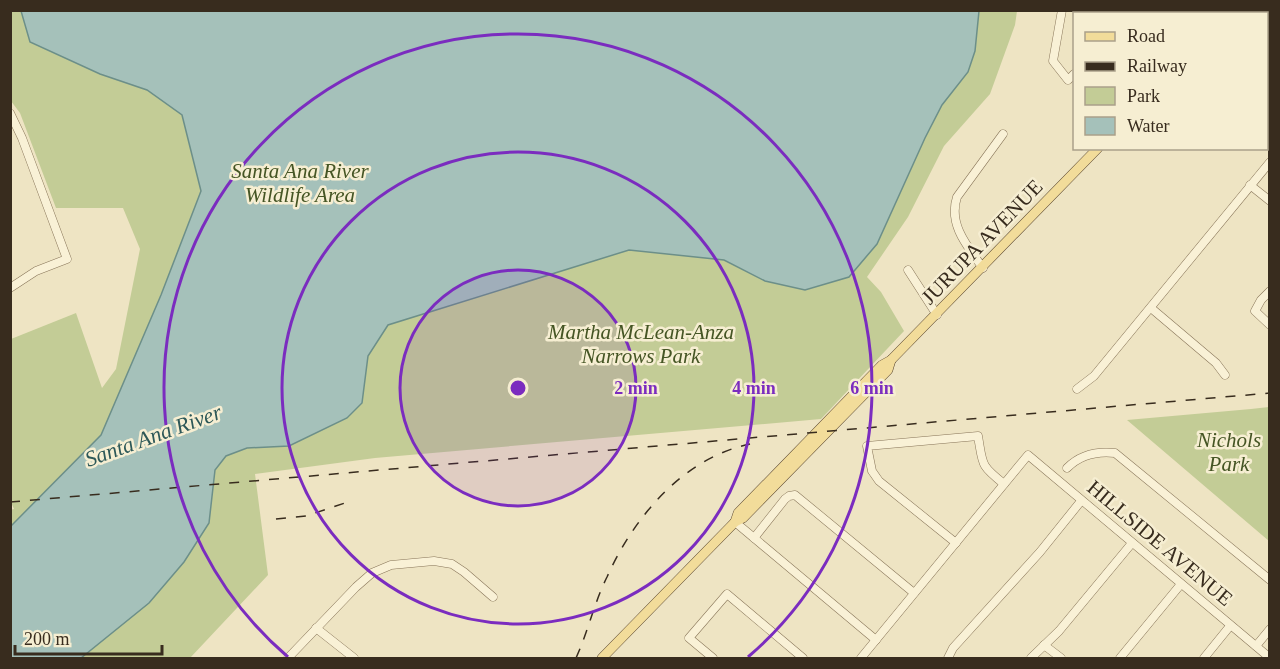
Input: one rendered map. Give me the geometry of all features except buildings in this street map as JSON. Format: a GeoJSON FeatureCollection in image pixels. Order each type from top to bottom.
{"type":"FeatureCollection","features":[{"type":"Feature","properties":{"kind":"main road","name":"JURUPA AVENUE"},"geometry":{"type":"LineString","coordinates":[[602,658],[888,370],[891,360],[1096,150]]}},
{"type":"Feature","properties":{"kind":"street"},"geometry":{"type":"LineString","coordinates":[[1062,10],[1053,61],[1071,77]]}},
{"type":"Feature","properties":{"kind":"street"},"geometry":{"type":"LineString","coordinates":[[10,113],[22,138],[67,259],[36,271],[10,288]]}},
{"type":"Feature","properties":{"kind":"street"},"geometry":{"type":"LineString","coordinates":[[983,268],[954,220],[953,209],[957,197],[1004,134]]}},
{"type":"Feature","properties":{"kind":"street"},"geometry":{"type":"LineString","coordinates":[[1077,389],[1094,376],[1269,162]]}},
{"type":"Feature","properties":{"kind":"street"},"geometry":{"type":"LineString","coordinates":[[1250,185],[1269,201]]}},
{"type":"Feature","properties":{"kind":"street"},"geometry":{"type":"LineString","coordinates":[[908,270],[937,315]]}},
{"type":"Feature","properties":{"kind":"street"},"geometry":{"type":"LineString","coordinates":[[1269,291],[1255,311],[1269,325]]}},
{"type":"Feature","properties":{"kind":"street"},"geometry":{"type":"LineString","coordinates":[[1151,308],[1216,363],[1226,375]]}},
{"type":"Feature","properties":{"kind":"street"},"geometry":{"type":"LineString","coordinates":[[861,658],[956,543],[1004,484],[988,472],[982,464],[978,435],[867,446],[872,471],[879,481],[956,543]]}},
{"type":"Feature","properties":{"kind":"street"},"geometry":{"type":"LineString","coordinates":[[1066,468],[1080,458],[1107,452],[1115,453],[1269,580]]}},
{"type":"Feature","properties":{"kind":"street","name":"HILLSIDE AVENUE"},"geometry":{"type":"LineString","coordinates":[[1004,484],[1028,455],[1269,658]]}},
{"type":"Feature","properties":{"kind":"street"},"geometry":{"type":"LineString","coordinates":[[754,538],[785,499],[795,495],[914,593]]}},
{"type":"Feature","properties":{"kind":"street"},"geometry":{"type":"LineString","coordinates":[[948,658],[953,648],[1082,501]]}},
{"type":"Feature","properties":{"kind":"street"},"geometry":{"type":"LineString","coordinates":[[735,522],[876,640]]}},
{"type":"Feature","properties":{"kind":"street"},"geometry":{"type":"LineString","coordinates":[[1031,658],[1067,622],[1132,543]]}},
{"type":"Feature","properties":{"kind":"street"},"geometry":{"type":"LineString","coordinates":[[288,658],[372,573],[392,565],[434,561],[452,564],[493,597]]}},
{"type":"Feature","properties":{"kind":"street"},"geometry":{"type":"LineString","coordinates":[[1120,658],[1181,584]]}},
{"type":"Feature","properties":{"kind":"street"},"geometry":{"type":"LineString","coordinates":[[713,658],[689,638],[727,594],[803,658]]}},
{"type":"Feature","properties":{"kind":"street"},"geometry":{"type":"LineString","coordinates":[[1204,658],[1230,626]]}},
{"type":"Feature","properties":{"kind":"street"},"geometry":{"type":"LineString","coordinates":[[316,628],[354,658]]}},
{"type":"Feature","properties":{"kind":"street"},"geometry":{"type":"LineString","coordinates":[[1256,646],[1269,629]]}},
{"type":"Feature","properties":{"kind":"street"},"geometry":{"type":"LineString","coordinates":[[1044,645],[1061,658]]}},
{"type":"Feature","properties":{"kind":"green space","name":"Santa Ana River"},"geometry":{"type":"Polygon","coordinates":[[[10,11],[1017,11],[1015,25],[990,94],[944,146],[908,217],[867,277],[881,292],[904,331],[821,419],[375,458],[255,474],[268,575],[190,658],[11,658],[10,510],[14,509],[10,500],[11,339],[76,313],[102,388],[116,369],[140,249],[123,208],[56,208],[20,113],[11,101],[10,11]]]}},
{"type":"Feature","properties":{"kind":"green space","name":"Nichols Park"},"geometry":{"type":"Polygon","coordinates":[[[1269,407],[1269,541],[1127,420],[1251,409],[1269,407]]]}},
{"type":"Feature","properties":{"kind":"water","name":"Santa Ana River"},"geometry":{"type":"Polygon","coordinates":[[[21,10],[979,11],[975,51],[968,72],[942,105],[877,244],[849,277],[805,290],[765,281],[724,260],[629,250],[388,325],[368,356],[362,403],[347,418],[289,446],[247,448],[226,456],[215,470],[209,523],[184,562],[149,603],[81,658],[11,658],[11,526],[101,435],[161,295],[201,191],[182,115],[147,90],[100,74],[30,42],[21,10]]]}},
{"type":"Feature","properties":{"kind":"railway"},"geometry":{"type":"LineString","coordinates":[[10,502],[1270,393]]}},
{"type":"Feature","properties":{"kind":"railway"},"geometry":{"type":"LineString","coordinates":[[576,658],[607,577],[631,533],[646,512],[682,476],[703,462],[726,451],[750,444]]}},
{"type":"Feature","properties":{"kind":"railway"},"geometry":{"type":"LineString","coordinates":[[276,519],[306,516],[348,502]]}},
{"type":"Feature","properties":{"kind":"park label","name":"Santa Ana River Wildlife Area"},"geometry":{"type":"Point","coordinates":[300,183]}},
{"type":"Feature","properties":{"kind":"park label","name":"Martha McLean-Anza Narrows Park"},"geometry":{"type":"Point","coordinates":[641,344]}}]}
